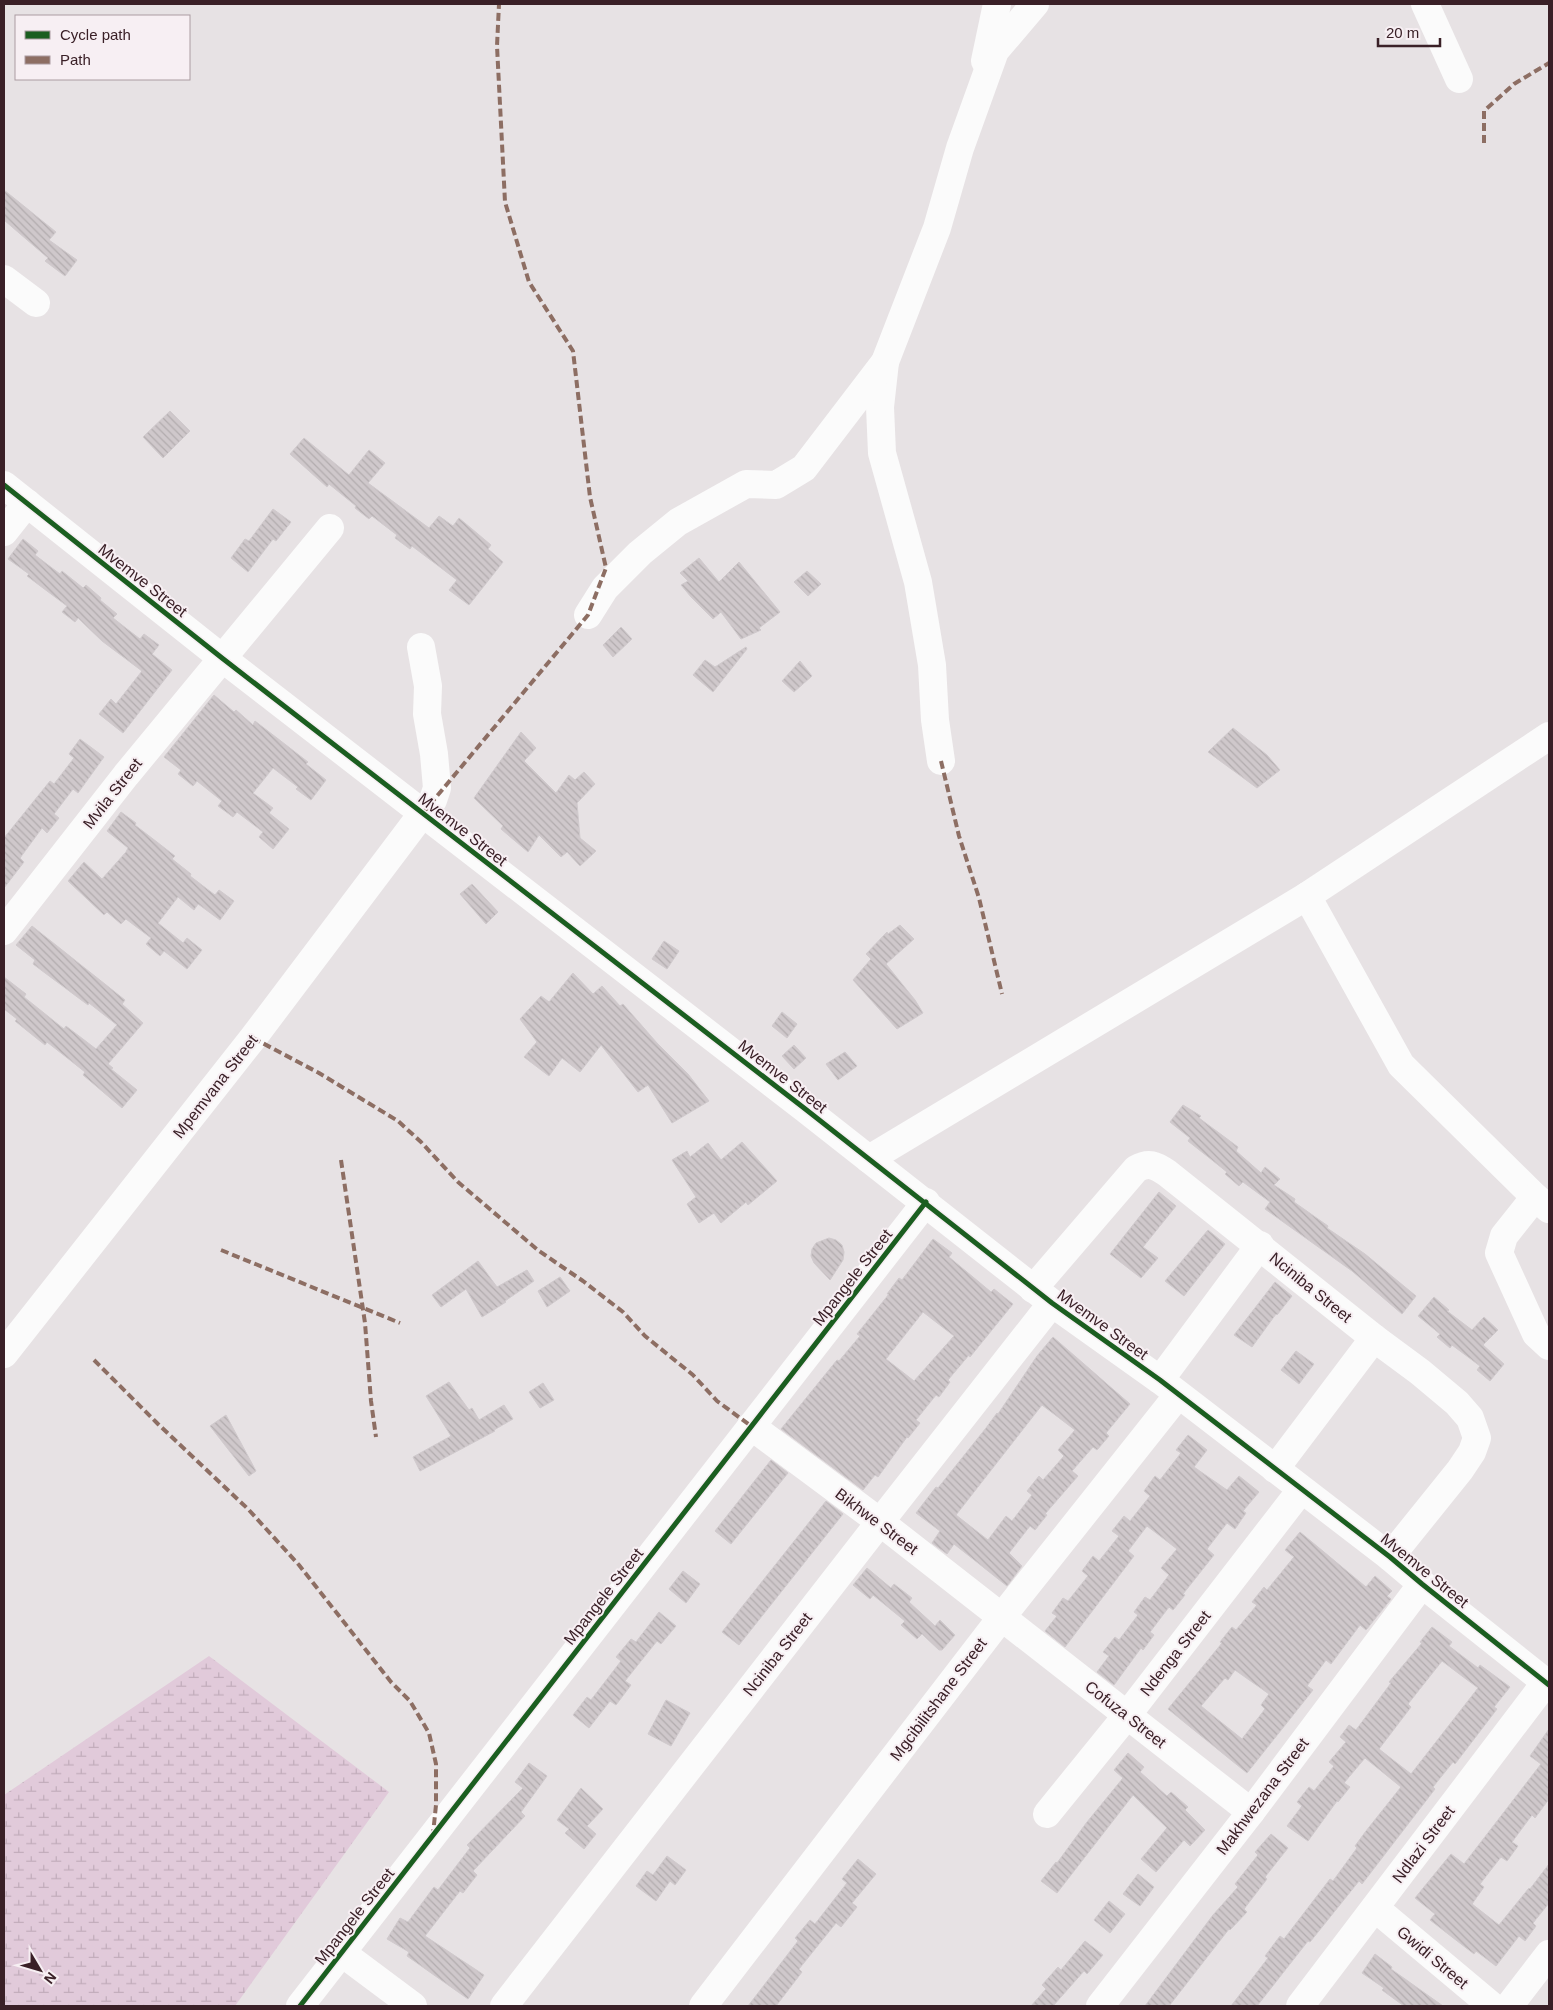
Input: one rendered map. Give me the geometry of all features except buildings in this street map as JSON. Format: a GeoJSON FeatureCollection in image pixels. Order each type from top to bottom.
{"type":"FeatureCollection","features":[{"type":"Feature","properties":{"kind":"street"},"geometry":{"type":"LineString","coordinates":[[982,84],[997,4]]}},
{"type":"Feature","properties":{"kind":"street"},"geometry":{"type":"LineString","coordinates":[[588,615],[605,588],[640,553],[678,522],[746,484],[776,485],[804,468],[884,362],[937,228],[960,148],[995,51],[1035,4]]}},
{"type":"Feature","properties":{"kind":"street"},"geometry":{"type":"LineString","coordinates":[[1425,4],[1459,79]]}},
{"type":"Feature","properties":{"kind":"street"},"geometry":{"type":"LineString","coordinates":[[4,280],[36,303]]}},
{"type":"Feature","properties":{"kind":"street"},"geometry":{"type":"LineString","coordinates":[[884,362],[880,407],[882,453],[918,582],[932,665],[935,720],[941,761]]}},
{"type":"Feature","properties":{"kind":"street","name":"Mvemve Street"},"geometry":{"type":"LineString","coordinates":[[4,485],[222,658],[364,766],[428,807],[1042,1296],[1169,1388],[1275,1469],[1390,1557],[1548,1683]]}},
{"type":"Feature","properties":{"kind":"street"},"geometry":{"type":"LineString","coordinates":[[4,532],[27,503]]}},
{"type":"Feature","properties":{"kind":"street","name":"Mvila Street"},"geometry":{"type":"LineString","coordinates":[[8,917],[330,528]]}},
{"type":"Feature","properties":{"kind":"street"},"geometry":{"type":"LineString","coordinates":[[421,647],[428,686],[427,714],[434,754],[437,788],[428,807]]}},
{"type":"Feature","properties":{"kind":"street"},"geometry":{"type":"LineString","coordinates":[[869,1159],[1307,896],[1549,736]]}},
{"type":"Feature","properties":{"kind":"street","name":"Mpemvana Street"},"geometry":{"type":"LineString","coordinates":[[4,1354],[253,1038],[428,807]]}},
{"type":"Feature","properties":{"kind":"street"},"geometry":{"type":"LineString","coordinates":[[1307,896],[1401,1065],[1542,1203],[1504,1236],[1499,1253],[1536,1334],[1549,1346]]}},
{"type":"Feature","properties":{"kind":"street","name":"Nciniba Street"},"geometry":{"type":"LineString","coordinates":[[504,2006],[880,1522],[1042,1296],[1136,1169],[1144,1164],[1151,1164],[1167,1173],[1260,1245],[1374,1338],[1420,1372],[1457,1403],[1470,1418],[1477,1438],[1472,1452],[1460,1470],[1390,1557]]}},
{"type":"Feature","properties":{"kind":"street","name":"Mpangele Street"},"geometry":{"type":"LineString","coordinates":[[300,2006],[926,1202]]}},
{"type":"Feature","properties":{"kind":"street","name":"Mgcibilitshane Street"},"geometry":{"type":"LineString","coordinates":[[703,2006],[1000,1618],[1169,1388],[1260,1245]]}},
{"type":"Feature","properties":{"kind":"street"},"geometry":{"type":"LineString","coordinates":[[1275,1469],[1374,1338]]}},
{"type":"Feature","properties":{"kind":"street","name":"Bikhwe Street"},"geometry":{"type":"LineString","coordinates":[[751,1426],[880,1522],[1000,1618]]}},
{"type":"Feature","properties":{"kind":"street","name":"Ndenga Street"},"geometry":{"type":"LineString","coordinates":[[1047,1814],[1128,1714],[1301,1490]]}},
{"type":"Feature","properties":{"kind":"street","name":"Makhwezana Street"},"geometry":{"type":"LineString","coordinates":[[1100,2006],[1250,1812],[1422,1584]]}},
{"type":"Feature","properties":{"kind":"street","name":"Cofuza Street"},"geometry":{"type":"LineString","coordinates":[[1000,1618],[1128,1714],[1250,1812]]}},
{"type":"Feature","properties":{"kind":"street","name":"Ndlazi Street"},"geometry":{"type":"LineString","coordinates":[[1300,2006],[1548,1683]]}},
{"type":"Feature","properties":{"kind":"street","name":"Gwidi Street"},"geometry":{"type":"LineString","coordinates":[[1375,1908],[1492,2006]]}},
{"type":"Feature","properties":{"kind":"street","name":"Mpangele Street"},"geometry":{"type":"LineString","coordinates":[[342,1953],[413,2006]]}},
{"type":"Feature","properties":{"kind":"street"},"geometry":{"type":"LineString","coordinates":[[1509,2006],[1549,1954]]}},
{"type":"Feature","properties":{"kind":"green space"},"geometry":{"type":"Polygon","coordinates":[[[209,1656],[389,1792],[235,2006],[4,2006],[4,1795],[209,1656]]]}},
{"type":"Feature","properties":{"kind":"marked path"},"geometry":{"type":"LineString","coordinates":[[422,814],[588,615],[606,568],[590,497],[573,351],[529,282],[505,202],[497,46],[499,4]]}},
{"type":"Feature","properties":{"kind":"marked path"},"geometry":{"type":"LineString","coordinates":[[1484,143],[1484,111],[1514,84],[1549,63]]}},
{"type":"Feature","properties":{"kind":"marked path"},"geometry":{"type":"LineString","coordinates":[[941,761],[959,836],[979,898],[1002,994]]}},
{"type":"Feature","properties":{"kind":"marked path"},"geometry":{"type":"LineString","coordinates":[[253,1038],[319,1073],[398,1121],[421,1142],[458,1182],[539,1251],[583,1281],[623,1312],[645,1336],[693,1375],[717,1401],[751,1426]]}},
{"type":"Feature","properties":{"kind":"marked path"},"geometry":{"type":"LineString","coordinates":[[341,1160],[365,1323],[371,1401],[376,1437]]}},
{"type":"Feature","properties":{"kind":"marked path"},"geometry":{"type":"LineString","coordinates":[[221,1250],[400,1323]]}},
{"type":"Feature","properties":{"kind":"marked path"},"geometry":{"type":"LineString","coordinates":[[94,1360],[248,1509],[299,1565],[391,1682],[410,1701],[429,1733],[436,1764],[436,1805],[433,1834]]}},
{"type":"Feature","properties":{"kind":"cycle path"},"geometry":{"type":"LineString","coordinates":[[4,485],[222,658],[804,1108],[1052,1303],[1160,1380],[1390,1557],[1549,1685]]}},
{"type":"Feature","properties":{"kind":"cycle path"},"geometry":{"type":"LineString","coordinates":[[300,2006],[926,1202]]}}]}
